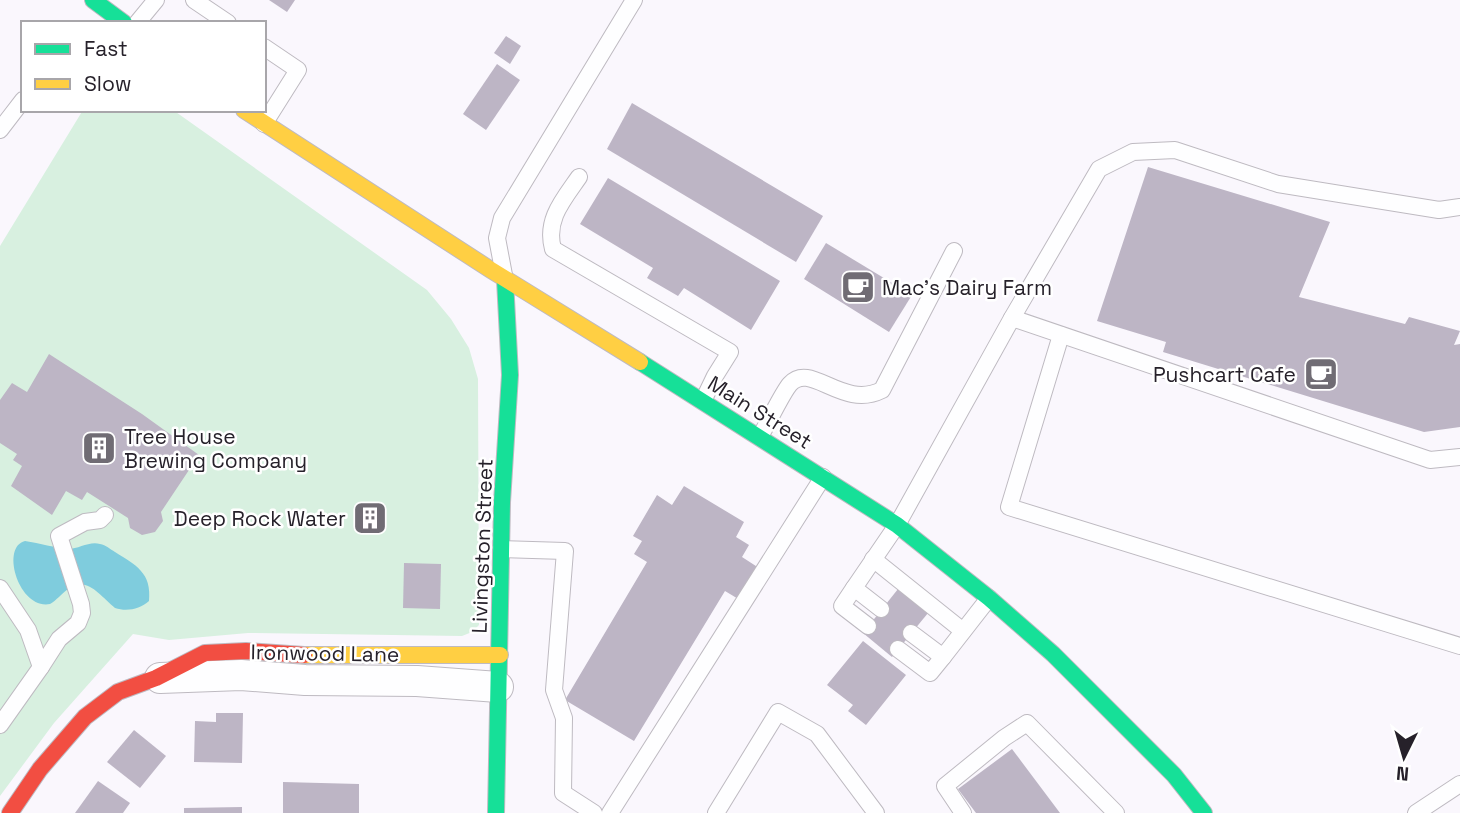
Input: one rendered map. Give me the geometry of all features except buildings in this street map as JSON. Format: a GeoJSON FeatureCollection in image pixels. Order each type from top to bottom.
{"type":"FeatureCollection","features":[{"type":"Feature","properties":{"kind":"main road"},"geometry":{"type":"LineString","coordinates":[[95,4],[121,21]]}},
{"type":"Feature","properties":{"kind":"main road","name":"Main Street"},"geometry":{"type":"LineString","coordinates":[[247,112],[505,280],[760,436],[897,525],[989,598],[1053,654],[1174,775],[1189,803],[1205,813]]}},
{"type":"Feature","properties":{"kind":"main road","name":"Livingston Street"},"geometry":{"type":"LineString","coordinates":[[496,813],[501,549],[510,374],[505,280]]}},
{"type":"Feature","properties":{"kind":"main road","name":"Ironwood Lane"},"geometry":{"type":"LineString","coordinates":[[10,813],[40,769],[85,717],[118,692],[156,678],[205,653],[246,651],[301,654],[500,655]]}},
{"type":"Feature","properties":{"kind":"street","name":"Ironwood Lane"},"geometry":{"type":"LineString","coordinates":[[156,678],[242,675],[305,680],[417,681],[498,687]]}},
{"type":"Feature","properties":{"kind":"lane"},"geometry":{"type":"LineString","coordinates":[[139,21],[156,0]]}},
{"type":"Feature","properties":{"kind":"lane"},"geometry":{"type":"LineString","coordinates":[[194,0],[225,21]]}},
{"type":"Feature","properties":{"kind":"lane"},"geometry":{"type":"LineString","coordinates":[[505,280],[498,238],[502,218],[634,0]]}},
{"type":"Feature","properties":{"kind":"lane"},"geometry":{"type":"LineString","coordinates":[[264,124],[298,70],[266,48]]}},
{"type":"Feature","properties":{"kind":"lane"},"geometry":{"type":"LineString","coordinates":[[0,110],[21,101]]}},
{"type":"Feature","properties":{"kind":"lane"},"geometry":{"type":"LineString","coordinates":[[0,130],[21,103]]}},
{"type":"Feature","properties":{"kind":"lane"},"geometry":{"type":"LineString","coordinates":[[868,626],[842,606],[897,525],[1098,169],[1133,152],[1175,150],[1278,184],[1439,210],[1460,207]]}},
{"type":"Feature","properties":{"kind":"lane"},"geometry":{"type":"LineString","coordinates":[[579,177],[554,213],[549,235],[553,249],[730,352],[703,401]]}},
{"type":"Feature","properties":{"kind":"lane"},"geometry":{"type":"LineString","coordinates":[[760,436],[790,383],[802,377],[814,378],[837,391],[854,396],[871,395],[882,390],[954,251]]}},
{"type":"Feature","properties":{"kind":"lane"},"geometry":{"type":"LineString","coordinates":[[1012,318],[1430,460],[1460,457]]}},
{"type":"Feature","properties":{"kind":"lane"},"geometry":{"type":"LineString","coordinates":[[1061,335],[1009,507],[1460,646]]}},
{"type":"Feature","properties":{"kind":"lane"},"geometry":{"type":"LineString","coordinates":[[610,813],[823,477]]}},
{"type":"Feature","properties":{"kind":"lane"},"geometry":{"type":"LineString","coordinates":[[0,725],[60,639],[80,619],[81,604],[59,536],[85,522],[100,520],[105,515]]}},
{"type":"Feature","properties":{"kind":"lane"},"geometry":{"type":"LineString","coordinates":[[501,549],[565,551],[554,690],[564,718],[563,793],[594,813]]}},
{"type":"Feature","properties":{"kind":"lane"},"geometry":{"type":"LineString","coordinates":[[873,559],[963,631]]}},
{"type":"Feature","properties":{"kind":"lane"},"geometry":{"type":"LineString","coordinates":[[0,588],[28,630],[41,667]]}},
{"type":"Feature","properties":{"kind":"lane"},"geometry":{"type":"LineString","coordinates":[[854,588],[881,609]]}},
{"type":"Feature","properties":{"kind":"lane"},"geometry":{"type":"LineString","coordinates":[[898,649],[930,673],[989,598]]}},
{"type":"Feature","properties":{"kind":"lane"},"geometry":{"type":"LineString","coordinates":[[911,634],[943,657]]}},
{"type":"Feature","properties":{"kind":"lane"},"geometry":{"type":"LineString","coordinates":[[716,813],[778,712],[817,734],[876,813]]}},
{"type":"Feature","properties":{"kind":"lane"},"geometry":{"type":"LineString","coordinates":[[963,813],[945,786],[1004,738],[1027,723],[1116,813]]}},
{"type":"Feature","properties":{"kind":"lane"},"geometry":{"type":"LineString","coordinates":[[1416,813],[1460,784]]}},
{"type":"Feature","properties":{"kind":"green space"},"geometry":{"type":"Polygon","coordinates":[[[82,112],[176,112],[427,290],[451,319],[469,348],[478,379],[479,625],[462,636],[248,633],[169,640],[133,634],[54,723],[0,796],[0,246],[82,112]]]}},
{"type":"Feature","properties":{"kind":"water"},"geometry":{"type":"Polygon","coordinates":[[[25,541],[68,549],[96,543],[104,545],[141,571],[148,583],[149,601],[133,609],[115,608],[93,589],[81,584],[68,589],[50,604],[39,603],[30,598],[16,577],[14,554],[18,546],[25,541]]]}},
{"type":"Feature","properties":{"kind":"traffic: fast"},"geometry":{"type":"LineString","coordinates":[[93,0],[121,21]]}},
{"type":"Feature","properties":{"kind":"traffic: fast"},"geometry":{"type":"LineString","coordinates":[[496,813],[502,502],[510,375],[505,280]]}},
{"type":"Feature","properties":{"kind":"traffic: fast"},"geometry":{"type":"LineString","coordinates":[[640,362],[897,525],[989,598],[1053,654],[1174,775],[1204,813]]}},
{"type":"Feature","properties":{"kind":"traffic: slow"},"geometry":{"type":"LineString","coordinates":[[247,112],[491,270],[640,362]]}},
{"type":"Feature","properties":{"kind":"traffic: slow"},"geometry":{"type":"LineString","coordinates":[[304,655],[500,655]]}},
{"type":"Feature","properties":{"kind":"traffic: jam"},"geometry":{"type":"LineString","coordinates":[[10,813],[40,769],[85,717],[118,692],[156,678],[205,653],[246,651],[304,655]]}},
{"type":"Feature","properties":{"kind":"place","name":"Mac's Dairy Farm"},"geometry":{"type":"Point","coordinates":[858,287]}},
{"type":"Feature","properties":{"kind":"place","name":"Pushcart Cafe"},"geometry":{"type":"Point","coordinates":[1321,374]}},
{"type":"Feature","properties":{"kind":"place","name":"Tree House Brewing Company"},"geometry":{"type":"Point","coordinates":[99,448]}},
{"type":"Feature","properties":{"kind":"place","name":"Deep Rock Water"},"geometry":{"type":"Point","coordinates":[370,518]}}]}
